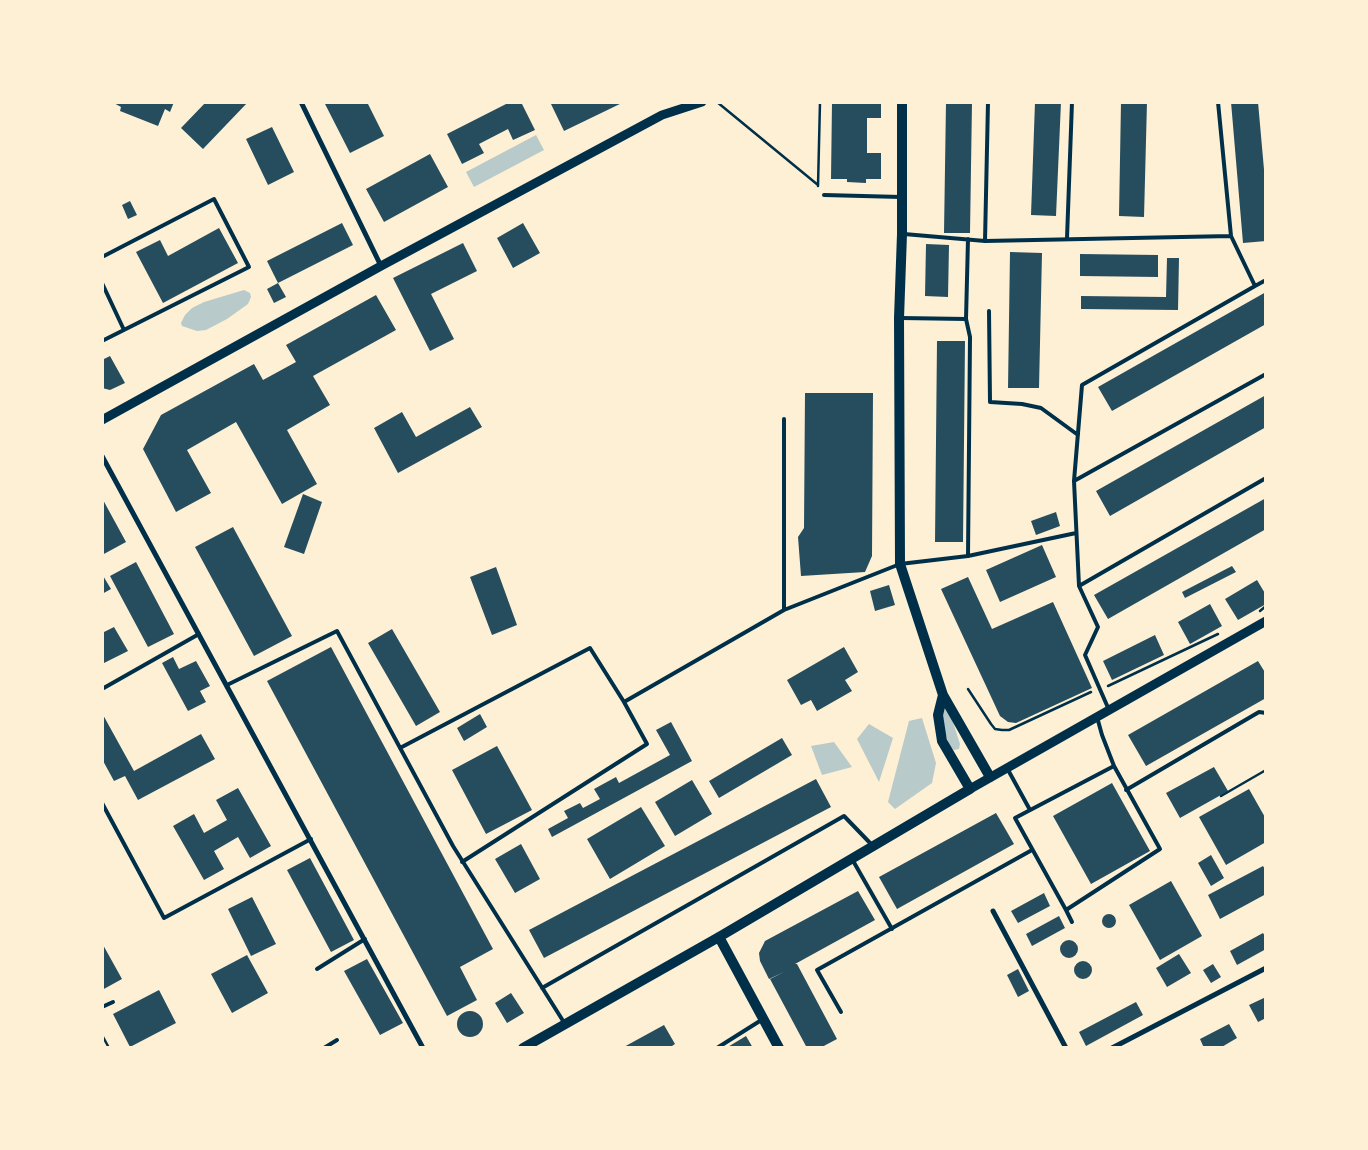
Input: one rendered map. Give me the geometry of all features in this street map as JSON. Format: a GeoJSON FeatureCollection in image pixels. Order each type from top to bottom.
{"type":"FeatureCollection","features":[{"type":"Feature","properties":{"kind":"main road"},"geometry":{"type":"LineString","coordinates":[[902,102],[902,234],[899,318],[900,564],[943,695],[990,777]]}},
{"type":"Feature","properties":{"kind":"main road"},"geometry":{"type":"LineString","coordinates":[[523,1048],[719,937],[970,789],[942,741],[938,715],[943,695]]}},
{"type":"Feature","properties":{"kind":"main road"},"geometry":{"type":"LineString","coordinates":[[719,937],[779,1048]]}},
{"type":"Feature","properties":{"kind":"street"},"geometry":{"type":"LineString","coordinates":[[301,102],[381,266]]}},
{"type":"Feature","properties":{"kind":"street"},"geometry":{"type":"LineString","coordinates":[[102,420],[381,266],[662,115],[702,102]]}},
{"type":"Feature","properties":{"kind":"street"},"geometry":{"type":"LineString","coordinates":[[102,456],[423,1048]]}},
{"type":"Feature","properties":{"kind":"street"},"geometry":{"type":"LineString","coordinates":[[970,789],[1266,621]]}},
{"type":"Feature","properties":{"kind":"street"},"geometry":{"type":"LineString","coordinates":[[992,911],[1066,1048]]}},
{"type":"Feature","properties":{"kind":"street"},"geometry":{"type":"LineString","coordinates":[[1112,1048],[1266,968]]}},
{"type":"Feature","properties":{"kind":"lane"},"geometry":{"type":"LineString","coordinates":[[985,241],[988,102]]}},
{"type":"Feature","properties":{"kind":"lane"},"geometry":{"type":"LineString","coordinates":[[1067,238],[1072,102]]}},
{"type":"Feature","properties":{"kind":"lane"},"geometry":{"type":"LineString","coordinates":[[1218,102],[1231,236],[1254,286]]}},
{"type":"Feature","properties":{"kind":"lane"},"geometry":{"type":"LineString","coordinates":[[824,195],[902,197]]}},
{"type":"Feature","properties":{"kind":"lane"},"geometry":{"type":"LineString","coordinates":[[102,257],[214,199],[249,267],[102,341]]}},
{"type":"Feature","properties":{"kind":"lane"},"geometry":{"type":"LineString","coordinates":[[902,234],[985,241],[1231,236]]}},
{"type":"Feature","properties":{"kind":"lane"},"geometry":{"type":"LineString","coordinates":[[968,240],[966,319],[970,337],[968,556]]}},
{"type":"Feature","properties":{"kind":"lane"},"geometry":{"type":"LineString","coordinates":[[1109,710],[1085,655],[1098,627],[1079,586],[1074,481],[1082,385],[1266,280]]}},
{"type":"Feature","properties":{"kind":"lane"},"geometry":{"type":"LineString","coordinates":[[102,283],[124,330]]}},
{"type":"Feature","properties":{"kind":"lane"},"geometry":{"type":"LineString","coordinates":[[989,311],[990,402],[1022,404],[1041,408],[1078,435]]}},
{"type":"Feature","properties":{"kind":"lane"},"geometry":{"type":"LineString","coordinates":[[899,318],[966,319]]}},
{"type":"Feature","properties":{"kind":"lane"},"geometry":{"type":"LineString","coordinates":[[1074,481],[1266,374]]}},
{"type":"Feature","properties":{"kind":"lane"},"geometry":{"type":"LineString","coordinates":[[784,419],[784,610]]}},
{"type":"Feature","properties":{"kind":"lane"},"geometry":{"type":"LineString","coordinates":[[1079,586],[1266,478]]}},
{"type":"Feature","properties":{"kind":"lane"},"geometry":{"type":"LineString","coordinates":[[624,702],[784,610],[900,564],[968,556],[1076,533]]}},
{"type":"Feature","properties":{"kind":"lane"},"geometry":{"type":"LineString","coordinates":[[227,685],[337,630],[462,862],[565,1024]]}},
{"type":"Feature","properties":{"kind":"lane"},"geometry":{"type":"LineString","coordinates":[[102,689],[199,634]]}},
{"type":"Feature","properties":{"kind":"lane"},"geometry":{"type":"LineString","coordinates":[[400,748],[590,648],[624,702],[647,744],[462,862]]}},
{"type":"Feature","properties":{"kind":"lane"},"geometry":{"type":"LineString","coordinates":[[1126,790],[1260,712],[1266,713]]}},
{"type":"Feature","properties":{"kind":"lane"},"geometry":{"type":"LineString","coordinates":[[1066,910],[1160,849],[1114,766],[1097,717]]}},
{"type":"Feature","properties":{"kind":"lane"},"geometry":{"type":"LineString","coordinates":[[1072,922],[1015,818],[1114,766]]}},
{"type":"Feature","properties":{"kind":"lane"},"geometry":{"type":"LineString","coordinates":[[1007,768],[1030,810]]}},
{"type":"Feature","properties":{"kind":"lane"},"geometry":{"type":"LineString","coordinates":[[102,803],[164,918],[311,839]]}},
{"type":"Feature","properties":{"kind":"lane"},"geometry":{"type":"LineString","coordinates":[[542,988],[844,816],[874,846]]}},
{"type":"Feature","properties":{"kind":"lane"},"geometry":{"type":"LineString","coordinates":[[841,1012],[817,970],[1032,850]]}},
{"type":"Feature","properties":{"kind":"lane"},"geometry":{"type":"LineString","coordinates":[[852,859],[892,929]]}},
{"type":"Feature","properties":{"kind":"lane"},"geometry":{"type":"LineString","coordinates":[[317,969],[365,939]]}},
{"type":"Feature","properties":{"kind":"lane"},"geometry":{"type":"LineString","coordinates":[[102,1007],[114,1002]]}},
{"type":"Feature","properties":{"kind":"lane"},"geometry":{"type":"LineString","coordinates":[[717,1048],[763,1019]]}},
{"type":"Feature","properties":{"kind":"lane"},"geometry":{"type":"LineString","coordinates":[[324,1048],[337,1040]]}},
{"type":"Feature","properties":{"kind":"path"},"geometry":{"type":"LineString","coordinates":[[717,102],[818,185],[824,195]]}},
{"type":"Feature","properties":{"kind":"path"},"geometry":{"type":"LineString","coordinates":[[818,185],[820,102]]}},
{"type":"Feature","properties":{"kind":"path"},"geometry":{"type":"LineString","coordinates":[[1257,613],[1266,606]]}},
{"type":"Feature","properties":{"kind":"path"},"geometry":{"type":"LineString","coordinates":[[968,689],[995,729],[1009,730],[1099,688],[1114,684],[1224,631]]}},
{"type":"Feature","properties":{"kind":"path"},"geometry":{"type":"LineString","coordinates":[[1221,796],[1266,770]]}},
{"type":"Feature","properties":{"kind":"path"},"geometry":{"type":"LineString","coordinates":[[102,1035],[109,1048]]}},
{"type":"Feature","properties":{"kind":"shaded area"},"geometry":{"type":"Polygon","coordinates":[[[536,135],[544,150],[474,187],[466,172],[536,135]]]}},
{"type":"Feature","properties":{"kind":"shaded area"},"geometry":{"type":"Polygon","coordinates":[[[244,290],[250,293],[251,297],[248,304],[227,319],[206,330],[197,331],[182,326],[181,323],[185,315],[192,308],[204,302],[244,290]]]}},
{"type":"Feature","properties":{"kind":"shaded area"},"geometry":{"type":"Polygon","coordinates":[[[946,706],[960,744],[959,749],[954,750],[950,747],[941,720],[946,706]]]}},
{"type":"Feature","properties":{"kind":"shaded area"},"geometry":{"type":"Polygon","coordinates":[[[922,718],[936,763],[932,783],[895,809],[888,802],[909,721],[922,718]]]}},
{"type":"Feature","properties":{"kind":"shaded area"},"geometry":{"type":"Polygon","coordinates":[[[869,724],[893,738],[879,782],[857,739],[869,724]]]}},
{"type":"Feature","properties":{"kind":"shaded area"},"geometry":{"type":"Polygon","coordinates":[[[834,742],[852,767],[822,775],[811,746],[834,742]]]}},
{"type":"Feature","properties":{"kind":"building"},"geometry":{"type":"Polygon","coordinates":[[[112,102],[174,102],[170,112],[165,109],[158,126],[120,111],[121,107],[112,102]]]}},
{"type":"Feature","properties":{"kind":"building"},"geometry":{"type":"Polygon","coordinates":[[[206,102],[248,102],[203,149],[181,128],[206,102]]]}},
{"type":"Feature","properties":{"kind":"building"},"geometry":{"type":"Polygon","coordinates":[[[324,102],[367,102],[384,136],[350,153],[324,102]]]}},
{"type":"Feature","properties":{"kind":"building"},"geometry":{"type":"Polygon","coordinates":[[[510,102],[521,102],[535,130],[513,140],[508,129],[479,144],[484,153],[462,164],[447,134],[510,102]]]}},
{"type":"Feature","properties":{"kind":"building"},"geometry":{"type":"Polygon","coordinates":[[[554,102],[624,102],[564,131],[551,104],[554,102]]]}},
{"type":"Feature","properties":{"kind":"building"},"geometry":{"type":"Polygon","coordinates":[[[832,102],[881,102],[881,118],[867,118],[867,153],[881,153],[881,179],[866,179],[866,183],[847,182],[847,179],[831,179],[832,102]]]}},
{"type":"Feature","properties":{"kind":"building"},"geometry":{"type":"Polygon","coordinates":[[[946,102],[972,102],[970,233],[944,233],[946,102]]]}},
{"type":"Feature","properties":{"kind":"building"},"geometry":{"type":"Polygon","coordinates":[[[1035,102],[1061,102],[1056,216],[1031,215],[1035,102]]]}},
{"type":"Feature","properties":{"kind":"building"},"geometry":{"type":"Polygon","coordinates":[[[1121,102],[1147,102],[1144,217],[1119,216],[1121,102]]]}},
{"type":"Feature","properties":{"kind":"building"},"geometry":{"type":"Polygon","coordinates":[[[1231,102],[1258,102],[1266,192],[1266,241],[1243,243],[1231,102]]]}},
{"type":"Feature","properties":{"kind":"building"},"geometry":{"type":"Polygon","coordinates":[[[272,127],[294,172],[268,185],[246,139],[272,127]]]}},
{"type":"Feature","properties":{"kind":"building"},"geometry":{"type":"Polygon","coordinates":[[[430,154],[448,187],[384,222],[366,189],[430,154]]]}},
{"type":"Feature","properties":{"kind":"building"},"geometry":{"type":"Polygon","coordinates":[[[130,201],[137,215],[128,219],[122,205],[130,201]]]}},
{"type":"Feature","properties":{"kind":"building"},"geometry":{"type":"Polygon","coordinates":[[[342,223],[353,245],[278,283],[267,261],[342,223]]]}},
{"type":"Feature","properties":{"kind":"building"},"geometry":{"type":"Polygon","coordinates":[[[523,223],[540,253],[513,268],[497,238],[523,223]]]}},
{"type":"Feature","properties":{"kind":"building"},"geometry":{"type":"Polygon","coordinates":[[[219,228],[238,263],[163,303],[136,252],[160,240],[168,256],[219,228]]]}},
{"type":"Feature","properties":{"kind":"building"},"geometry":{"type":"Polygon","coordinates":[[[463,243],[477,271],[431,294],[454,339],[430,351],[393,278],[463,243]]]}},
{"type":"Feature","properties":{"kind":"building"},"geometry":{"type":"Polygon","coordinates":[[[926,244],[949,245],[948,297],[925,296],[926,244]]]}},
{"type":"Feature","properties":{"kind":"building"},"geometry":{"type":"Polygon","coordinates":[[[1010,252],[1042,253],[1039,388],[1008,388],[1010,252]]]}},
{"type":"Feature","properties":{"kind":"building"},"geometry":{"type":"Polygon","coordinates":[[[1080,254],[1158,255],[1158,277],[1080,276],[1080,254]]]}},
{"type":"Feature","properties":{"kind":"building"},"geometry":{"type":"Polygon","coordinates":[[[1167,258],[1179,258],[1178,310],[1081,309],[1081,296],[1166,297],[1167,258]]]}},
{"type":"Feature","properties":{"kind":"building"},"geometry":{"type":"Polygon","coordinates":[[[278,283],[286,297],[274,303],[267,289],[278,283]]]}},
{"type":"Feature","properties":{"kind":"building"},"geometry":{"type":"Polygon","coordinates":[[[1266,292],[1266,324],[1112,411],[1098,387],[1266,292]]]}},
{"type":"Feature","properties":{"kind":"building"},"geometry":{"type":"Polygon","coordinates":[[[376,295],[396,330],[313,376],[330,405],[287,430],[317,484],[282,504],[236,422],[187,450],[211,493],[176,512],[143,449],[161,415],[254,364],[263,380],[296,362],[286,345],[376,295]]]}},
{"type":"Feature","properties":{"kind":"building"},"geometry":{"type":"Polygon","coordinates":[[[937,341],[965,341],[963,542],[935,542],[937,341]]]}},
{"type":"Feature","properties":{"kind":"building"},"geometry":{"type":"Polygon","coordinates":[[[110,356],[125,383],[110,390],[102,388],[102,360],[110,356]]]}},
{"type":"Feature","properties":{"kind":"building"},"geometry":{"type":"Polygon","coordinates":[[[805,393],[873,393],[872,556],[865,572],[801,576],[798,537],[804,528],[805,393]]]}},
{"type":"Feature","properties":{"kind":"building"},"geometry":{"type":"Polygon","coordinates":[[[1266,395],[1266,427],[1110,516],[1096,491],[1266,395]]]}},
{"type":"Feature","properties":{"kind":"building"},"geometry":{"type":"Polygon","coordinates":[[[470,407],[482,427],[398,473],[374,428],[402,412],[416,437],[470,407]]]}},
{"type":"Feature","properties":{"kind":"building"},"geometry":{"type":"Polygon","coordinates":[[[303,494],[322,502],[304,554],[284,547],[303,494]]]}},
{"type":"Feature","properties":{"kind":"building"},"geometry":{"type":"Polygon","coordinates":[[[102,498],[126,542],[102,555],[102,498]]]}},
{"type":"Feature","properties":{"kind":"building"},"geometry":{"type":"Polygon","coordinates":[[[1266,498],[1266,529],[1108,619],[1094,595],[1266,498]]]}},
{"type":"Feature","properties":{"kind":"building"},"geometry":{"type":"Polygon","coordinates":[[[1056,512],[1060,526],[1036,535],[1031,521],[1056,512]]]}},
{"type":"Feature","properties":{"kind":"building"},"geometry":{"type":"Polygon","coordinates":[[[233,527],[292,636],[254,656],[195,547],[233,527]]]}},
{"type":"Feature","properties":{"kind":"building"},"geometry":{"type":"Polygon","coordinates":[[[1042,545],[1056,577],[1000,602],[986,570],[1042,545]]]}},
{"type":"Feature","properties":{"kind":"building"},"geometry":{"type":"Polygon","coordinates":[[[136,562],[174,634],[148,647],[110,576],[136,562]]]}},
{"type":"Feature","properties":{"kind":"building"},"geometry":{"type":"Polygon","coordinates":[[[1232,566],[1236,572],[1185,598],[1182,592],[1232,566]]]}},
{"type":"Feature","properties":{"kind":"building"},"geometry":{"type":"Polygon","coordinates":[[[496,567],[517,625],[492,635],[470,577],[496,567]]]}},
{"type":"Feature","properties":{"kind":"building"},"geometry":{"type":"Polygon","coordinates":[[[102,574],[111,589],[102,594],[102,574]]]}},
{"type":"Feature","properties":{"kind":"building"},"geometry":{"type":"Polygon","coordinates":[[[968,577],[992,629],[1053,602],[1092,688],[1016,723],[1008,722],[1000,716],[941,589],[968,577]]]}},
{"type":"Feature","properties":{"kind":"building"},"geometry":{"type":"Polygon","coordinates":[[[1257,580],[1266,595],[1266,604],[1238,620],[1225,599],[1257,580]]]}},
{"type":"Feature","properties":{"kind":"building"},"geometry":{"type":"Polygon","coordinates":[[[889,585],[895,605],[875,611],[870,591],[889,585]]]}},
{"type":"Feature","properties":{"kind":"building"},"geometry":{"type":"Polygon","coordinates":[[[1210,604],[1222,626],[1190,644],[1178,622],[1210,604]]]}},
{"type":"Feature","properties":{"kind":"building"},"geometry":{"type":"Polygon","coordinates":[[[114,627],[128,651],[102,664],[102,633],[114,627]]]}},
{"type":"Feature","properties":{"kind":"building"},"geometry":{"type":"Polygon","coordinates":[[[392,629],[440,712],[416,726],[368,643],[392,629]]]}},
{"type":"Feature","properties":{"kind":"building"},"geometry":{"type":"Polygon","coordinates":[[[1155,635],[1164,655],[1112,680],[1103,661],[1155,635]]]}},
{"type":"Feature","properties":{"kind":"building"},"geometry":{"type":"Polygon","coordinates":[[[331,647],[493,949],[460,967],[477,1000],[447,1016],[267,681],[331,647]]]}},
{"type":"Feature","properties":{"kind":"building"},"geometry":{"type":"Polygon","coordinates":[[[844,647],[858,672],[845,680],[852,691],[817,711],[811,700],[801,705],[787,680],[844,647]]]}},
{"type":"Feature","properties":{"kind":"building"},"geometry":{"type":"Polygon","coordinates":[[[173,657],[179,669],[196,661],[210,686],[200,691],[206,702],[188,711],[162,663],[173,657]]]}},
{"type":"Feature","properties":{"kind":"building"},"geometry":{"type":"Polygon","coordinates":[[[1258,661],[1266,674],[1266,698],[1146,766],[1128,735],[1258,661]]]}},
{"type":"Feature","properties":{"kind":"building"},"geometry":{"type":"Polygon","coordinates":[[[102,713],[134,771],[201,734],[215,759],[138,800],[125,776],[114,781],[102,759],[102,713]]]}},
{"type":"Feature","properties":{"kind":"building"},"geometry":{"type":"Polygon","coordinates":[[[480,714],[487,727],[464,741],[457,728],[480,714]]]}},
{"type":"Feature","properties":{"kind":"building"},"geometry":{"type":"Polygon","coordinates":[[[671,722],[692,761],[552,837],[548,829],[568,818],[564,811],[580,803],[583,808],[600,799],[594,789],[616,777],[619,783],[670,755],[656,730],[671,722]]]}},
{"type":"Feature","properties":{"kind":"building"},"geometry":{"type":"Polygon","coordinates":[[[782,738],[792,755],[719,798],[709,781],[782,738]]]}},
{"type":"Feature","properties":{"kind":"building"},"geometry":{"type":"Polygon","coordinates":[[[497,746],[532,810],[486,834],[452,770],[497,746]]]}},
{"type":"Feature","properties":{"kind":"building"},"geometry":{"type":"Polygon","coordinates":[[[1214,767],[1228,791],[1180,818],[1166,793],[1214,767]]]}},
{"type":"Feature","properties":{"kind":"building"},"geometry":{"type":"Polygon","coordinates":[[[816,779],[831,807],[544,958],[529,930],[816,779]]]}},
{"type":"Feature","properties":{"kind":"building"},"geometry":{"type":"Polygon","coordinates":[[[692,780],[712,814],[675,836],[655,802],[692,780]]]}},
{"type":"Feature","properties":{"kind":"building"},"geometry":{"type":"Polygon","coordinates":[[[1112,783],[1150,851],[1091,884],[1053,816],[1112,783]]]}},
{"type":"Feature","properties":{"kind":"building"},"geometry":{"type":"Polygon","coordinates":[[[238,788],[271,846],[250,858],[238,837],[214,851],[224,869],[204,880],[173,826],[194,814],[204,833],[227,820],[216,800],[238,788]]]}},
{"type":"Feature","properties":{"kind":"building"},"geometry":{"type":"Polygon","coordinates":[[[1249,789],[1266,819],[1266,842],[1226,865],[1199,817],[1249,789]]]}},
{"type":"Feature","properties":{"kind":"building"},"geometry":{"type":"Polygon","coordinates":[[[641,807],[665,846],[610,879],[587,839],[641,807]]]}},
{"type":"Feature","properties":{"kind":"building"},"geometry":{"type":"Polygon","coordinates":[[[996,813],[1014,844],[897,909],[879,877],[996,813]]]}},
{"type":"Feature","properties":{"kind":"building"},"geometry":{"type":"Polygon","coordinates":[[[521,844],[540,879],[515,893],[495,859],[521,844]]]}},
{"type":"Feature","properties":{"kind":"building"},"geometry":{"type":"Polygon","coordinates":[[[1211,855],[1224,878],[1211,886],[1198,863],[1211,855]]]}},
{"type":"Feature","properties":{"kind":"building"},"geometry":{"type":"Polygon","coordinates":[[[310,858],[354,940],[331,952],[287,870],[310,858]]]}},
{"type":"Feature","properties":{"kind":"building"},"geometry":{"type":"Polygon","coordinates":[[[1263,866],[1266,871],[1266,894],[1220,919],[1208,895],[1263,866]]]}},
{"type":"Feature","properties":{"kind":"building"},"geometry":{"type":"Polygon","coordinates":[[[1171,881],[1202,936],[1160,960],[1129,905],[1171,881]]]}},
{"type":"Feature","properties":{"kind":"building"},"geometry":{"type":"Polygon","coordinates":[[[858,891],[875,920],[795,964],[797,964],[837,1039],[820,1048],[807,1048],[770,979],[784,972],[769,979],[760,961],[759,953],[765,941],[858,891]]]}},
{"type":"Feature","properties":{"kind":"building"},"geometry":{"type":"Polygon","coordinates":[[[1044,893],[1050,906],[1018,923],[1011,911],[1044,893]]]}},
{"type":"Feature","properties":{"kind":"building"},"geometry":{"type":"Polygon","coordinates":[[[252,897],[276,944],[251,956],[228,909],[252,897]]]}},
{"type":"Feature","properties":{"kind":"building"},"geometry":{"type":"Polygon","coordinates":[[[1109,914],[1114,916],[1116,921],[1114,926],[1109,928],[1104,926],[1102,921],[1104,916],[1109,914]]]}},
{"type":"Feature","properties":{"kind":"building"},"geometry":{"type":"Polygon","coordinates":[[[1059,916],[1065,928],[1032,946],[1026,934],[1059,916]]]}},
{"type":"Feature","properties":{"kind":"building"},"geometry":{"type":"Polygon","coordinates":[[[1263,933],[1266,938],[1266,949],[1237,965],[1230,951],[1263,933]]]}},
{"type":"Feature","properties":{"kind":"building"},"geometry":{"type":"Polygon","coordinates":[[[1069,940],[1075,943],[1078,949],[1075,955],[1069,958],[1063,955],[1060,949],[1063,943],[1069,940]]]}},
{"type":"Feature","properties":{"kind":"building"},"geometry":{"type":"Polygon","coordinates":[[[102,943],[122,979],[102,990],[102,943]]]}},
{"type":"Feature","properties":{"kind":"building"},"geometry":{"type":"Polygon","coordinates":[[[1179,954],[1191,973],[1167,987],[1156,968],[1179,954]]]}},
{"type":"Feature","properties":{"kind":"building"},"geometry":{"type":"Polygon","coordinates":[[[247,955],[268,993],[232,1013],[211,974],[247,955]]]}},
{"type":"Feature","properties":{"kind":"building"},"geometry":{"type":"Polygon","coordinates":[[[367,959],[403,1023],[380,1035],[344,971],[367,959]]]}},
{"type":"Feature","properties":{"kind":"building"},"geometry":{"type":"Polygon","coordinates":[[[1083,961],[1089,964],[1092,970],[1089,976],[1083,979],[1077,976],[1074,970],[1077,964],[1083,961]]]}},
{"type":"Feature","properties":{"kind":"building"},"geometry":{"type":"Polygon","coordinates":[[[1213,964],[1221,977],[1211,983],[1203,970],[1213,964]]]}},
{"type":"Feature","properties":{"kind":"building"},"geometry":{"type":"Polygon","coordinates":[[[1018,969],[1029,991],[1018,997],[1007,975],[1018,969]]]}},
{"type":"Feature","properties":{"kind":"building"},"geometry":{"type":"Polygon","coordinates":[[[159,990],[176,1023],[130,1047],[113,1014],[159,990]]]}},
{"type":"Feature","properties":{"kind":"building"},"geometry":{"type":"Polygon","coordinates":[[[511,993],[524,1013],[507,1023],[495,1003],[511,993]]]}},
{"type":"Feature","properties":{"kind":"building"},"geometry":{"type":"Polygon","coordinates":[[[1266,997],[1266,1018],[1258,1022],[1249,1005],[1266,997]]]}},
{"type":"Feature","properties":{"kind":"building"},"geometry":{"type":"Polygon","coordinates":[[[1136,1002],[1143,1015],[1086,1046],[1079,1032],[1136,1002]]]}},
{"type":"Feature","properties":{"kind":"building"},"geometry":{"type":"Polygon","coordinates":[[[470,1011],[479,1015],[483,1024],[479,1033],[470,1037],[461,1033],[457,1024],[461,1015],[470,1011]]]}},
{"type":"Feature","properties":{"kind":"building"},"geometry":{"type":"Polygon","coordinates":[[[1229,1024],[1237,1038],[1220,1048],[1204,1048],[1200,1039],[1229,1024]]]}},
{"type":"Feature","properties":{"kind":"building"},"geometry":{"type":"Polygon","coordinates":[[[664,1025],[675,1044],[669,1048],[622,1048],[664,1025]]]}},
{"type":"Feature","properties":{"kind":"building"},"geometry":{"type":"Polygon","coordinates":[[[746,1036],[753,1048],[726,1048],[746,1036]]]}}]}
